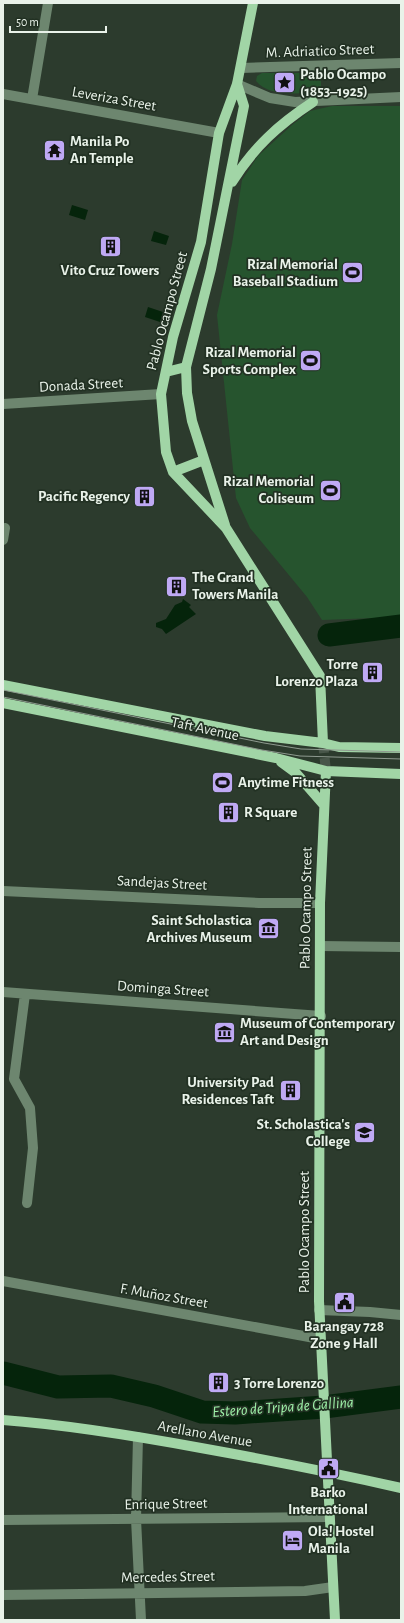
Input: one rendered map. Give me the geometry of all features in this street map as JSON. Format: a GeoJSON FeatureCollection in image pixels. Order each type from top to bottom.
{"type":"FeatureCollection","features":[{"type":"Feature","properties":{"kind":"main road","name":"Pablo Ocampo Street"},"geometry":{"type":"LineString","coordinates":[[253,3],[237,84],[219,133],[201,242],[173,337],[161,394],[166,452],[173,472],[226,528],[320,676],[324,743]]}},
{"type":"Feature","properties":{"kind":"main road","name":"Pablo Ocampo Street"},"geometry":{"type":"LineString","coordinates":[[226,528],[192,421],[187,393],[186,367],[208,284],[244,106],[237,84]]}},
{"type":"Feature","properties":{"kind":"main road"},"geometry":{"type":"LineString","coordinates":[[228,187],[245,162],[265,139],[288,119],[313,102]]}},
{"type":"Feature","properties":{"kind":"main road"},"geometry":{"type":"LineString","coordinates":[[166,372],[186,367]]}},
{"type":"Feature","properties":{"kind":"main road"},"geometry":{"type":"LineString","coordinates":[[173,472],[204,460]]}},
{"type":"Feature","properties":{"kind":"main road","name":"Taft Avenue"},"geometry":{"type":"LineString","coordinates":[[3,685],[265,736],[324,743],[339,747],[401,748]]}},
{"type":"Feature","properties":{"kind":"main road","name":"Taft Avenue"},"geometry":{"type":"LineString","coordinates":[[3,703],[276,758],[326,771],[401,774]]}},
{"type":"Feature","properties":{"kind":"main road"},"geometry":{"type":"LineString","coordinates":[[276,758],[296,773],[323,804]]}},
{"type":"Feature","properties":{"kind":"main road","name":"Pablo Ocampo Street"},"geometry":{"type":"LineString","coordinates":[[326,771],[323,804],[320,903],[321,1016],[319,1310],[332,1587],[335,1620]]}},
{"type":"Feature","properties":{"kind":"main road","name":"Arellano Avenue"},"geometry":{"type":"LineString","coordinates":[[3,1420],[52,1424],[138,1437],[327,1471],[401,1488]]}},
{"type":"Feature","properties":{"kind":"street"},"geometry":{"type":"LineString","coordinates":[[32,99],[48,3]]}},
{"type":"Feature","properties":{"kind":"street","name":"M. Adriatico Street"},"geometry":{"type":"LineString","coordinates":[[241,68],[401,63]]}},
{"type":"Feature","properties":{"kind":"street"},"geometry":{"type":"LineString","coordinates":[[237,84],[282,101],[313,102],[401,98]]}},
{"type":"Feature","properties":{"kind":"street","name":"Leveriza Street"},"geometry":{"type":"LineString","coordinates":[[3,94],[219,133]]}},
{"type":"Feature","properties":{"kind":"street","name":"Donada Street"},"geometry":{"type":"LineString","coordinates":[[3,404],[161,394]]}},
{"type":"Feature","properties":{"kind":"street"},"geometry":{"type":"LineString","coordinates":[[3,540],[5,528]]}},
{"type":"Feature","properties":{"kind":"street","name":"Sandejas Street"},"geometry":{"type":"LineString","coordinates":[[3,891],[259,903],[320,903]]}},
{"type":"Feature","properties":{"kind":"street"},"geometry":{"type":"LineString","coordinates":[[320,946],[401,947]]}},
{"type":"Feature","properties":{"kind":"street","name":"Dominga Street"},"geometry":{"type":"LineString","coordinates":[[3,992],[321,1016]]}},
{"type":"Feature","properties":{"kind":"street"},"geometry":{"type":"LineString","coordinates":[[25,994],[14,1079],[30,1108],[33,1148],[27,1203]]}},
{"type":"Feature","properties":{"kind":"street","name":"F. Muñoz Street"},"geometry":{"type":"LineString","coordinates":[[3,1281],[320,1339]]}},
{"type":"Feature","properties":{"kind":"street"},"geometry":{"type":"LineString","coordinates":[[319,1310],[401,1315]]}},
{"type":"Feature","properties":{"kind":"street"},"geometry":{"type":"LineString","coordinates":[[138,1437],[136,1519],[141,1620]]}},
{"type":"Feature","properties":{"kind":"street","name":"Enrique Street"},"geometry":{"type":"LineString","coordinates":[[3,1520],[329,1517]]}},
{"type":"Feature","properties":{"kind":"street","name":"Mercedes Street"},"geometry":{"type":"LineString","coordinates":[[3,1595],[306,1590],[332,1587]]}},
{"type":"Feature","properties":{"kind":"shaded area"},"geometry":{"type":"Polygon","coordinates":[[[262,73],[321,73],[321,92],[287,93],[269,90],[256,81],[257,76],[262,73]]]}},
{"type":"Feature","properties":{"kind":"shaded area","name":"Rizal Memorial Sports Complex"},"geometry":{"type":"Polygon","coordinates":[[[332,106],[401,106],[401,617],[322,620],[307,597],[250,528],[236,498],[217,315],[232,244],[242,180],[258,156],[292,125],[310,111],[332,106]]]}},
{"type":"Feature","properties":{"kind":"shaded area"},"geometry":{"type":"Polygon","coordinates":[[[72,205],[88,210],[85,220],[69,215],[72,205]]]}},
{"type":"Feature","properties":{"kind":"shaded area"},"geometry":{"type":"Polygon","coordinates":[[[154,231],[169,236],[166,245],[151,241],[154,231]]]}},
{"type":"Feature","properties":{"kind":"shaded area"},"geometry":{"type":"Polygon","coordinates":[[[148,307],[163,312],[160,322],[145,317],[148,307]]]}},
{"type":"Feature","properties":{"kind":"shaded area"},"geometry":{"type":"Polygon","coordinates":[[[183,599],[191,605],[189,607],[196,614],[166,634],[162,629],[156,627],[156,623],[166,619],[175,605],[182,602],[183,599]]]}},
{"type":"Feature","properties":{"kind":"waterway"},"geometry":{"type":"LineString","coordinates":[[329,635],[401,626]]}},
{"type":"Feature","properties":{"kind":"waterway","name":"Estero de Tripa de Gallina"},"geometry":{"type":"LineString","coordinates":[[3,1373],[58,1387],[111,1386],[154,1396],[202,1412],[235,1413],[324,1407],[401,1397]]}},
{"type":"Feature","properties":{"kind":"tunnel"},"geometry":{"type":"LineString","coordinates":[[323,743],[326,771]]}},
{"type":"Feature","properties":{"kind":"tram line"},"geometry":{"type":"LineString","coordinates":[[3,690],[264,743],[301,749],[401,752]]}},
{"type":"Feature","properties":{"kind":"tram line"},"geometry":{"type":"LineString","coordinates":[[3,697],[262,750],[300,756],[401,759]]}},
{"type":"Feature","properties":{"kind":"place","name":"Pablo Ocampo (1853–1925)"},"geometry":{"type":"Point","coordinates":[284,83]}},
{"type":"Feature","properties":{"kind":"place","name":"Manila Po An Temple"},"geometry":{"type":"Point","coordinates":[55,150]}},
{"type":"Feature","properties":{"kind":"place","name":"Vito Cruz Towers"},"geometry":{"type":"Point","coordinates":[110,247]}},
{"type":"Feature","properties":{"kind":"place","name":"Rizal Memorial Baseball Stadium"},"geometry":{"type":"Point","coordinates":[353,273]}},
{"type":"Feature","properties":{"kind":"place","name":"Rizal Memorial Sports Complex"},"geometry":{"type":"Point","coordinates":[311,361]}},
{"type":"Feature","properties":{"kind":"place","name":"Rizal Memorial Coliseum"},"geometry":{"type":"Point","coordinates":[330,490]}},
{"type":"Feature","properties":{"kind":"place","name":"Pacific Regency"},"geometry":{"type":"Point","coordinates":[145,496]}},
{"type":"Feature","properties":{"kind":"place","name":"The Grand Towers Manila"},"geometry":{"type":"Point","coordinates":[176,586]}},
{"type":"Feature","properties":{"kind":"place","name":"Torre Lorenzo Plaza"},"geometry":{"type":"Point","coordinates":[373,673]}},
{"type":"Feature","properties":{"kind":"place","name":"Anytime Fitness"},"geometry":{"type":"Point","coordinates":[222,782]}},
{"type":"Feature","properties":{"kind":"place","name":"R Square"},"geometry":{"type":"Point","coordinates":[229,812]}},
{"type":"Feature","properties":{"kind":"place","name":"Saint Scholastica Archives Museum"},"geometry":{"type":"Point","coordinates":[268,929]}},
{"type":"Feature","properties":{"kind":"place","name":"Museum of Contemporary Art and Design"},"geometry":{"type":"Point","coordinates":[224,1032]}},
{"type":"Feature","properties":{"kind":"place","name":"University Pad Residences Taft"},"geometry":{"type":"Point","coordinates":[290,1091]}},
{"type":"Feature","properties":{"kind":"place","name":"St. Scholastica's College"},"geometry":{"type":"Point","coordinates":[365,1133]}},
{"type":"Feature","properties":{"kind":"place","name":"Barangay 728 Zone 9 Hall"},"geometry":{"type":"Point","coordinates":[344,1303]}},
{"type":"Feature","properties":{"kind":"place","name":"3 Torre Lorenzo"},"geometry":{"type":"Point","coordinates":[218,1383]}},
{"type":"Feature","properties":{"kind":"place","name":"Barko International"},"geometry":{"type":"Point","coordinates":[328,1469]}},
{"type":"Feature","properties":{"kind":"place","name":"Ola! Hostel Manila"},"geometry":{"type":"Point","coordinates":[293,1540]}}]}
